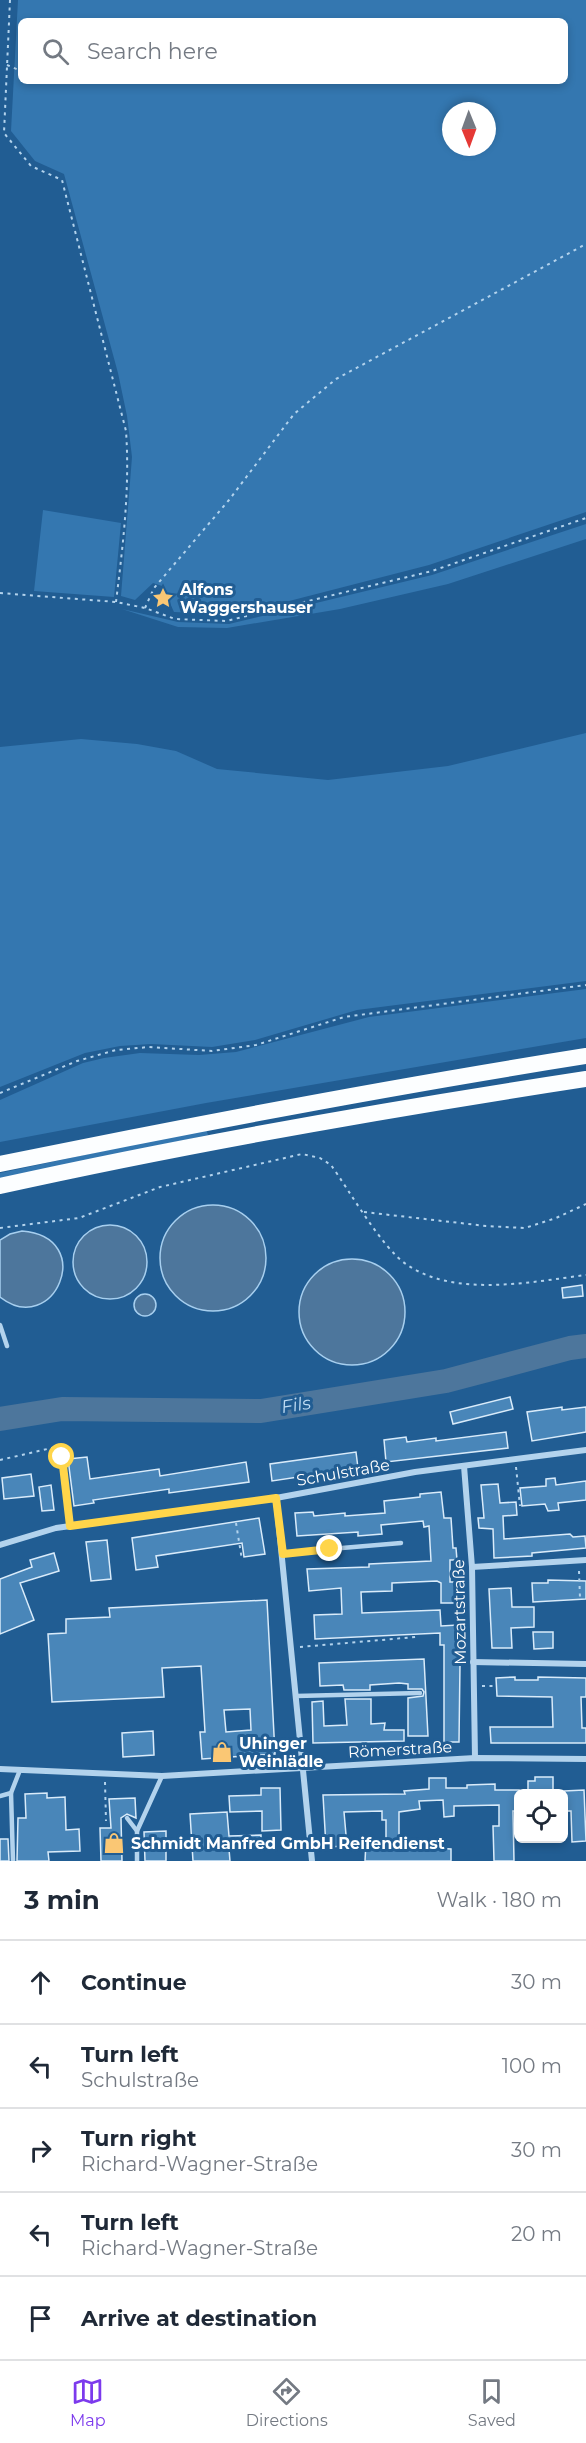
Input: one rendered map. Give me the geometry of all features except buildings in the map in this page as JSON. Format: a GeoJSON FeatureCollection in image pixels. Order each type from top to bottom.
{"type":"FeatureCollection","features":[{"type":"Feature","properties":{"kind":"highway"},"geometry":{"type":"LineString","coordinates":[[0,1164],[185,1126],[432,1080],[586,1056]]}},
{"type":"Feature","properties":{"kind":"highway"},"geometry":{"type":"LineString","coordinates":[[0,1186],[246,1135],[439,1101],[586,1079]]}},
{"type":"Feature","properties":{"kind":"street","name":"Schulstraße"},"geometry":{"type":"LineString","coordinates":[[0,1545],[28,1535],[70,1526],[276,1498],[415,1472],[586,1450]]}},
{"type":"Feature","properties":{"kind":"street"},"geometry":{"type":"LineString","coordinates":[[62,1457],[70,1526]]}},
{"type":"Feature","properties":{"kind":"street","name":"Mozartstraße"},"geometry":{"type":"LineString","coordinates":[[464,1466],[472,1567],[475,1758]]}},
{"type":"Feature","properties":{"kind":"street"},"geometry":{"type":"LineString","coordinates":[[276,1498],[312,1861]]}},
{"type":"Feature","properties":{"kind":"street"},"geometry":{"type":"LineString","coordinates":[[472,1567],[582,1560]]}},
{"type":"Feature","properties":{"kind":"street"},"geometry":{"type":"LineString","coordinates":[[473,1662],[586,1664]]}},
{"type":"Feature","properties":{"kind":"street","name":"Römerstraße"},"geometry":{"type":"LineString","coordinates":[[0,1769],[162,1776],[475,1758],[586,1759]]}},
{"type":"Feature","properties":{"kind":"lane"},"geometry":{"type":"LineString","coordinates":[[1,1327],[7,1346]]}},
{"type":"Feature","properties":{"kind":"lane"},"geometry":{"type":"LineString","coordinates":[[283,1554],[401,1543]]}},
{"type":"Feature","properties":{"kind":"lane"},"geometry":{"type":"LineString","coordinates":[[296,1696],[420,1693]]}},
{"type":"Feature","properties":{"kind":"lane"},"geometry":{"type":"LineString","coordinates":[[13,1861],[11,1793],[20,1770]]}},
{"type":"Feature","properties":{"kind":"lane"},"geometry":{"type":"LineString","coordinates":[[145,1860],[137,1861],[137,1831],[162,1776]]}},
{"type":"Feature","properties":{"kind":"lane"},"geometry":{"type":"LineString","coordinates":[[0,1796],[11,1793]]}},
{"type":"Feature","properties":{"kind":"lane"},"geometry":{"type":"LineString","coordinates":[[127,1818],[137,1831]]}},
{"type":"Feature","properties":{"kind":"path"},"geometry":{"type":"LineString","coordinates":[[10,0],[4,134],[31,166],[62,180],[122,405],[128,459],[125,526],[116,602]]}},
{"type":"Feature","properties":{"kind":"path"},"geometry":{"type":"LineString","coordinates":[[7,65],[18,70]]}},
{"type":"Feature","properties":{"kind":"path"},"geometry":{"type":"LineString","coordinates":[[145,608],[154,588],[229,500],[294,414],[319,393],[336,379],[586,244]]}},
{"type":"Feature","properties":{"kind":"path"},"geometry":{"type":"LineString","coordinates":[[0,593],[116,602],[145,608],[175,619],[226,621],[432,571],[586,518]]}},
{"type":"Feature","properties":{"kind":"path"},"geometry":{"type":"LineString","coordinates":[[0,1093],[78,1061],[116,1050],[149,1047],[212,1051],[256,1045],[344,1017],[586,985]]}},
{"type":"Feature","properties":{"kind":"path"},"geometry":{"type":"LineString","coordinates":[[0,1228],[79,1218],[160,1187],[302,1154],[320,1158],[331,1165],[384,1241],[405,1264],[428,1276],[453,1283],[490,1285],[586,1275]]}},
{"type":"Feature","properties":{"kind":"path"},"geometry":{"type":"LineString","coordinates":[[364,1212],[486,1226],[525,1228],[556,1218],[586,1204]]}},
{"type":"Feature","properties":{"kind":"path"},"geometry":{"type":"LineString","coordinates":[[0,1460],[56,1447],[61,1450],[62,1457]]}},
{"type":"Feature","properties":{"kind":"path"},"geometry":{"type":"LineString","coordinates":[[515,1460],[520,1506]]}},
{"type":"Feature","properties":{"kind":"path"},"geometry":{"type":"LineString","coordinates":[[236,1523],[242,1560]]}},
{"type":"Feature","properties":{"kind":"path"},"geometry":{"type":"LineString","coordinates":[[580,1598],[582,1560]]}},
{"type":"Feature","properties":{"kind":"path"},"geometry":{"type":"LineString","coordinates":[[292,1647],[416,1637]]}},
{"type":"Feature","properties":{"kind":"path"},"geometry":{"type":"LineString","coordinates":[[105,1773],[106,1821]]}},
{"type":"Feature","properties":{"kind":"shaded area"},"geometry":{"type":"Polygon","coordinates":[[[18,0],[586,0],[586,512],[429,565],[262,608],[217,614],[174,612],[162,586],[153,583],[135,600],[121,596],[132,457],[127,416],[118,373],[64,174],[35,161],[11,131],[18,0]]]}},
{"type":"Feature","properties":{"kind":"shaded area"},"geometry":{"type":"Polygon","coordinates":[[[43,510],[121,523],[114,597],[34,591],[43,510]]]}},
{"type":"Feature","properties":{"kind":"shaded area"},"geometry":{"type":"Polygon","coordinates":[[[586,524],[586,539],[448,584],[340,609],[227,628],[178,627],[122,609],[178,622],[229,624],[432,575],[586,524]]]}},
{"type":"Feature","properties":{"kind":"shaded area"},"geometry":{"type":"Polygon","coordinates":[[[586,733],[586,981],[357,1010],[255,1040],[212,1047],[151,1044],[120,1046],[85,1053],[0,1087],[0,747],[81,739],[137,744],[176,751],[217,769],[328,780],[448,766],[586,733]]]}},
{"type":"Feature","properties":{"kind":"shaded area"},"geometry":{"type":"Polygon","coordinates":[[[586,989],[586,1038],[206,1103],[0,1142],[0,1100],[83,1063],[140,1053],[199,1055],[236,1052],[369,1017],[586,989]]]}},
{"type":"Feature","properties":{"kind":"shaded area"},"geometry":{"type":"Polygon","coordinates":[[[206,1129],[208,1135],[0,1179],[0,1173],[206,1129]]]}},
{"type":"Feature","properties":{"kind":"shaded area"},"geometry":{"type":"Polygon","coordinates":[[[213,1205],[233,1209],[250,1221],[262,1238],[266,1258],[262,1278],[250,1295],[233,1307],[213,1311],[193,1307],[176,1295],[164,1278],[160,1258],[164,1238],[176,1221],[193,1209],[213,1205]]]}},
{"type":"Feature","properties":{"kind":"shaded area"},"geometry":{"type":"Polygon","coordinates":[[[110,1225],[131,1231],[141,1241],[147,1262],[141,1283],[131,1293],[110,1299],[89,1293],[79,1283],[73,1262],[79,1241],[89,1231],[110,1225]]]}},
{"type":"Feature","properties":{"kind":"shaded area"},"geometry":{"type":"Polygon","coordinates":[[[22,1231],[45,1237],[58,1250],[63,1266],[60,1282],[51,1296],[37,1305],[20,1306],[0,1297],[0,1240],[22,1231]]]}},
{"type":"Feature","properties":{"kind":"shaded area"},"geometry":{"type":"Polygon","coordinates":[[[352,1259],[372,1263],[389,1275],[401,1292],[405,1312],[401,1332],[389,1349],[372,1361],[352,1365],[332,1361],[315,1349],[303,1332],[299,1312],[303,1292],[315,1275],[332,1263],[352,1259]]]}},
{"type":"Feature","properties":{"kind":"shaded area"},"geometry":{"type":"Polygon","coordinates":[[[145,1294],[153,1297],[156,1305],[153,1313],[145,1316],[137,1313],[134,1305],[137,1297],[145,1294]]]}},
{"type":"Feature","properties":{"kind":"waterway","name":"Fils"},"geometry":{"type":"LineString","coordinates":[[0,1419],[62,1409],[261,1411],[446,1381],[570,1348],[586,1346]]}},
{"type":"Feature","properties":{"kind":"place","name":"Alfons Waggershauser"},"geometry":{"type":"Point","coordinates":[163,598]}},
{"type":"Feature","properties":{"kind":"place","name":"Uhinger Weinlädle"},"geometry":{"type":"Point","coordinates":[222,1752]}},
{"type":"Feature","properties":{"kind":"place","name":"Schmidt Manfred GmbH Reifendienst"},"geometry":{"type":"Point","coordinates":[114,1843]}},
{"type":"Feature","properties":{"kind":"route"},"geometry":{"type":"LineString","coordinates":[[62,1457],[70,1526],[276,1498],[283,1554],[330,1549]]}}]}
